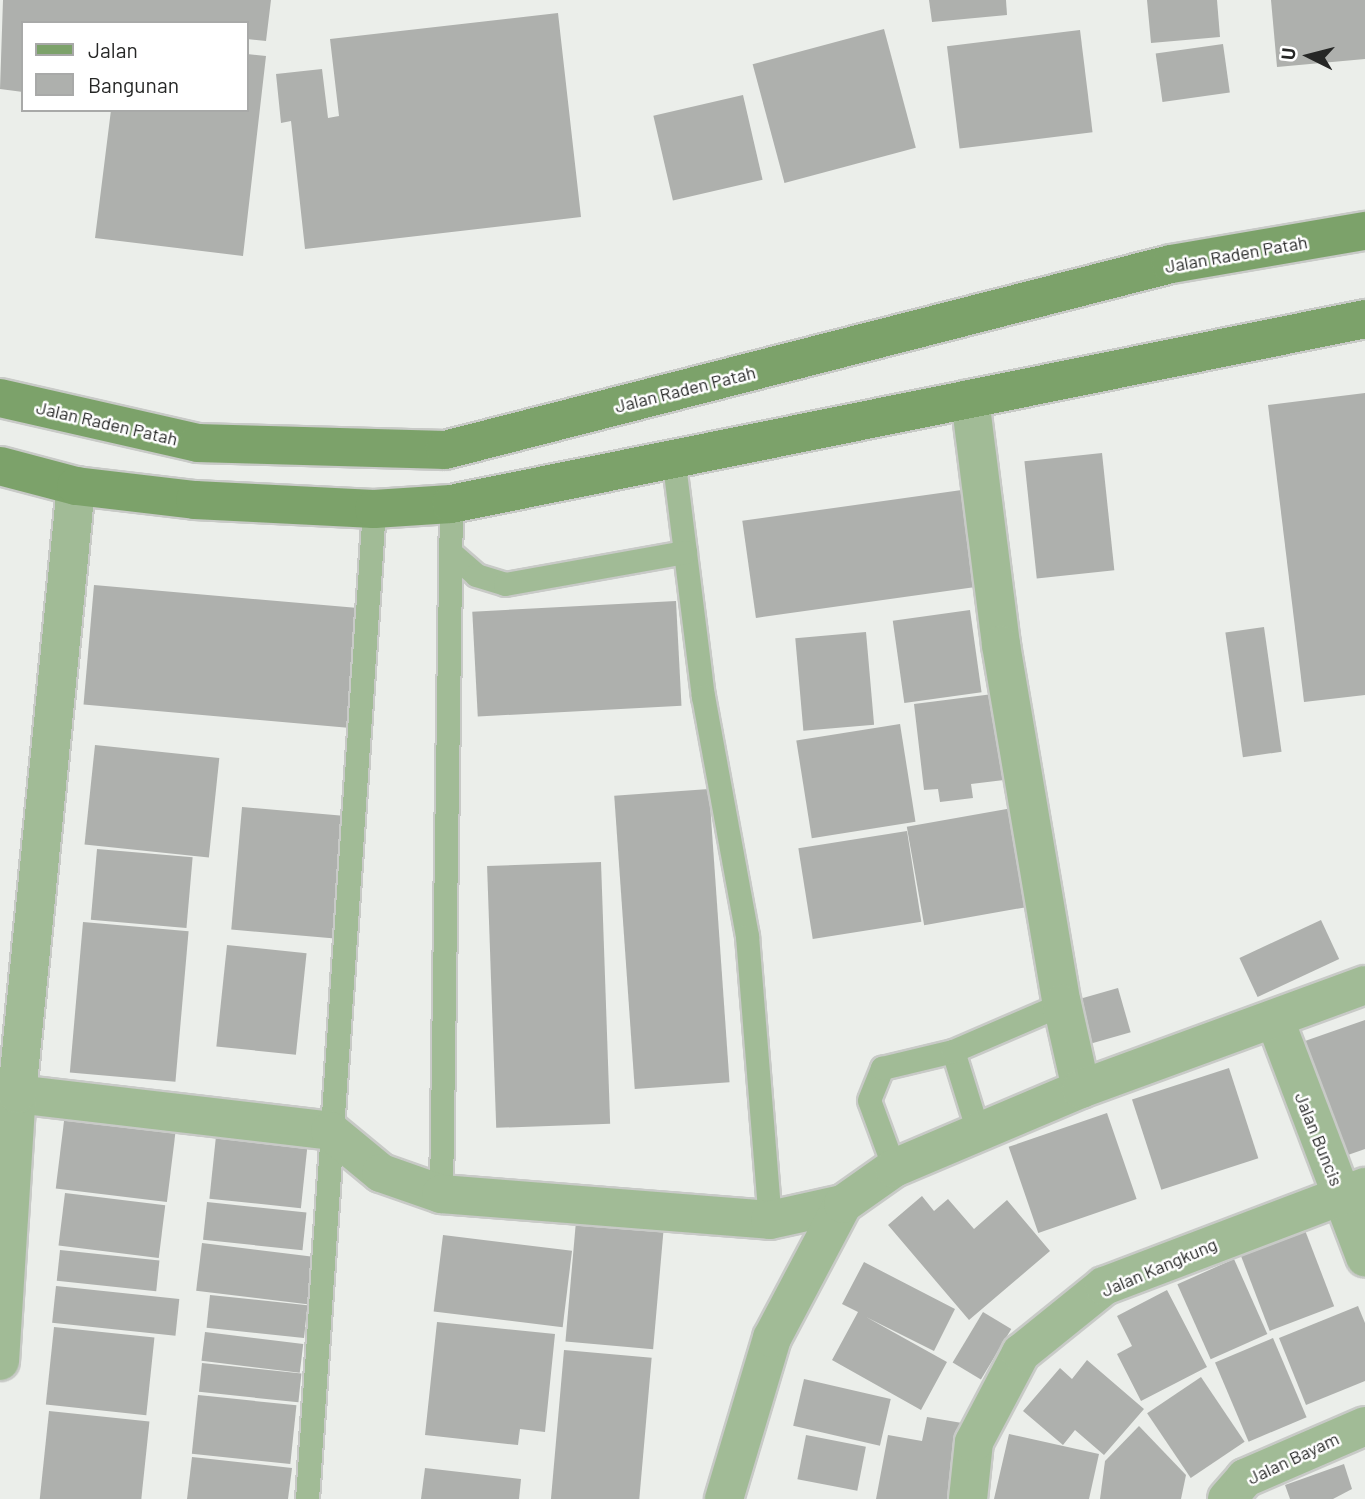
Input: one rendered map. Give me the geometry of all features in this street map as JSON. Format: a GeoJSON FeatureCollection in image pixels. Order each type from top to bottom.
{"type":"FeatureCollection","features":[{"type":"Feature","properties":{"kind":"main road","name":"Jalan Raden Patah"},"geometry":{"type":"LineString","coordinates":[[0,398],[198,443],[445,450],[1171,264],[1365,231]]}},
{"type":"Feature","properties":{"kind":"main road"},"geometry":{"type":"LineString","coordinates":[[0,466],[76,486],[195,499],[374,509],[451,504],[673,456],[1365,319]]}},
{"type":"Feature","properties":{"kind":"street"},"geometry":{"type":"LineString","coordinates":[[970,398],[1001,645],[1062,1004],[1081,1089]]}},
{"type":"Feature","properties":{"kind":"street"},"geometry":{"type":"LineString","coordinates":[[0,1361],[6,1156],[17,1094],[76,486]]}},
{"type":"Feature","properties":{"kind":"street"},"geometry":{"type":"LineString","coordinates":[[17,1094],[330,1131],[381,1173],[440,1194],[770,1220],[843,1204],[894,1168],[978,1132],[1081,1089],[1365,985]]}},
{"type":"Feature","properties":{"kind":"street","name":"Jalan Buncis"},"geometry":{"type":"LineString","coordinates":[[1275,1020],[1353,1191],[1365,1257]]}},
{"type":"Feature","properties":{"kind":"street","name":"Jalan Kangkung"},"geometry":{"type":"LineString","coordinates":[[968,1499],[974,1442],[1021,1353],[1104,1286],[1353,1191]]}},
{"type":"Feature","properties":{"kind":"street"},"geometry":{"type":"LineString","coordinates":[[724,1499],[772,1338],[843,1204]]}},
{"type":"Feature","properties":{"kind":"street","name":"Jalan Bayam"},"geometry":{"type":"LineString","coordinates":[[1227,1499],[1245,1478],[1365,1426]]}},
{"type":"Feature","properties":{"kind":"lane"},"geometry":{"type":"LineString","coordinates":[[673,456],[703,696],[747,936],[770,1220]]}},
{"type":"Feature","properties":{"kind":"lane"},"geometry":{"type":"LineString","coordinates":[[440,1194],[451,504]]}},
{"type":"Feature","properties":{"kind":"lane"},"geometry":{"type":"LineString","coordinates":[[307,1499],[374,509]]}},
{"type":"Feature","properties":{"kind":"lane"},"geometry":{"type":"LineString","coordinates":[[450,552],[476,575],[505,584],[685,552]]}},
{"type":"Feature","properties":{"kind":"lane"},"geometry":{"type":"LineString","coordinates":[[894,1168],[869,1100],[873,1084],[882,1068],[953,1051],[1062,1004]]}},
{"type":"Feature","properties":{"kind":"lane"},"geometry":{"type":"LineString","coordinates":[[953,1051],[978,1132]]}},
{"type":"Feature","properties":{"kind":"building"},"geometry":{"type":"Polygon","coordinates":[[[3,0],[271,0],[266,41],[248,39],[248,21],[21,21],[21,92],[0,89],[3,0]]]}},
{"type":"Feature","properties":{"kind":"building"},"geometry":{"type":"Polygon","coordinates":[[[929,0],[1006,0],[1007,15],[932,22],[929,0]]]}},
{"type":"Feature","properties":{"kind":"building"},"geometry":{"type":"Polygon","coordinates":[[[1147,0],[1217,0],[1220,37],[1151,43],[1147,0]]]}},
{"type":"Feature","properties":{"kind":"building"},"geometry":{"type":"Polygon","coordinates":[[[1271,0],[1365,0],[1365,59],[1277,67],[1271,0]]]}},
{"type":"Feature","properties":{"kind":"building"},"geometry":{"type":"Polygon","coordinates":[[[558,13],[581,217],[305,249],[291,121],[281,123],[276,74],[322,69],[328,118],[339,116],[330,39],[558,13]]]}},
{"type":"Feature","properties":{"kind":"building"},"geometry":{"type":"Polygon","coordinates":[[[884,29],[916,148],[784,183],[753,64],[884,29]]]}},
{"type":"Feature","properties":{"kind":"building"},"geometry":{"type":"Polygon","coordinates":[[[1080,30],[1093,132],[960,149],[947,46],[1080,30]]]}},
{"type":"Feature","properties":{"kind":"building"},"geometry":{"type":"Polygon","coordinates":[[[1223,44],[1230,93],[1162,102],[1156,53],[1223,44]]]}},
{"type":"Feature","properties":{"kind":"building"},"geometry":{"type":"Polygon","coordinates":[[[248,54],[266,56],[243,256],[95,238],[111,112],[248,112],[248,54]]]}},
{"type":"Feature","properties":{"kind":"building"},"geometry":{"type":"Polygon","coordinates":[[[743,95],[763,180],[673,200],[653,116],[743,95]]]}},
{"type":"Feature","properties":{"kind":"building"},"geometry":{"type":"Polygon","coordinates":[[[1365,393],[1365,695],[1304,702],[1268,405],[1365,393]]]}},
{"type":"Feature","properties":{"kind":"building"},"geometry":{"type":"Polygon","coordinates":[[[1102,453],[1114,570],[1037,579],[1024,461],[1102,453]]]}},
{"type":"Feature","properties":{"kind":"building"},"geometry":{"type":"Polygon","coordinates":[[[976,488],[990,585],[756,618],[742,521],[976,488]]]}},
{"type":"Feature","properties":{"kind":"building"},"geometry":{"type":"Polygon","coordinates":[[[94,585],[361,608],[351,728],[84,705],[94,585]]]}},
{"type":"Feature","properties":{"kind":"building"},"geometry":{"type":"Polygon","coordinates":[[[676,601],[681,706],[478,717],[472,612],[676,601]]]}},
{"type":"Feature","properties":{"kind":"building"},"geometry":{"type":"Polygon","coordinates":[[[970,610],[982,692],[904,703],[893,621],[970,610]]]}},
{"type":"Feature","properties":{"kind":"building"},"geometry":{"type":"Polygon","coordinates":[[[1264,627],[1282,752],[1243,757],[1225,632],[1264,627]]]}},
{"type":"Feature","properties":{"kind":"building"},"geometry":{"type":"Polygon","coordinates":[[[866,632],[874,725],[803,731],[795,638],[866,632]]]}},
{"type":"Feature","properties":{"kind":"building"},"geometry":{"type":"Polygon","coordinates":[[[993,694],[1004,780],[971,784],[973,798],[940,802],[938,789],[924,790],[914,704],[993,694]]]}},
{"type":"Feature","properties":{"kind":"building"},"geometry":{"type":"Polygon","coordinates":[[[900,724],[915,822],[812,838],[796,740],[900,724]]]}},
{"type":"Feature","properties":{"kind":"building"},"geometry":{"type":"Polygon","coordinates":[[[95,745],[219,758],[209,858],[85,844],[95,745]]]}},
{"type":"Feature","properties":{"kind":"building"},"geometry":{"type":"Polygon","coordinates":[[[709,789],[730,1082],[635,1089],[614,796],[709,789]]]}},
{"type":"Feature","properties":{"kind":"building"},"geometry":{"type":"Polygon","coordinates":[[[1024,806],[1041,904],[924,925],[907,827],[1024,806]]]}},
{"type":"Feature","properties":{"kind":"building"},"geometry":{"type":"Polygon","coordinates":[[[242,807],[346,816],[335,939],[231,930],[242,807]]]}},
{"type":"Feature","properties":{"kind":"building"},"geometry":{"type":"Polygon","coordinates":[[[907,831],[921,922],[813,939],[798,848],[907,831]]]}},
{"type":"Feature","properties":{"kind":"building"},"geometry":{"type":"Polygon","coordinates":[[[97,849],[193,857],[186,928],[91,920],[97,849]]]}},
{"type":"Feature","properties":{"kind":"building"},"geometry":{"type":"Polygon","coordinates":[[[601,862],[610,1124],[496,1128],[487,866],[601,862]]]}},
{"type":"Feature","properties":{"kind":"building"},"geometry":{"type":"Polygon","coordinates":[[[1321,920],[1339,959],[1258,997],[1239,958],[1321,920]]]}},
{"type":"Feature","properties":{"kind":"building"},"geometry":{"type":"Polygon","coordinates":[[[83,922],[189,931],[175,1082],[70,1072],[83,922]]]}},
{"type":"Feature","properties":{"kind":"building"},"geometry":{"type":"Polygon","coordinates":[[[227,945],[307,953],[296,1055],[216,1046],[227,945]]]}},
{"type":"Feature","properties":{"kind":"building"},"geometry":{"type":"Polygon","coordinates":[[[1118,988],[1131,1032],[1091,1044],[1079,999],[1118,988]]]}},
{"type":"Feature","properties":{"kind":"building"},"geometry":{"type":"Polygon","coordinates":[[[1365,1020],[1365,1149],[1345,1156],[1305,1041],[1365,1020]]]}},
{"type":"Feature","properties":{"kind":"building"},"geometry":{"type":"Polygon","coordinates":[[[1229,1068],[1258,1158],[1161,1190],[1132,1100],[1229,1068]]]}},
{"type":"Feature","properties":{"kind":"building"},"geometry":{"type":"Polygon","coordinates":[[[65,1113],[176,1127],[167,1202],[56,1188],[65,1113]]]}},
{"type":"Feature","properties":{"kind":"building"},"geometry":{"type":"Polygon","coordinates":[[[1107,1113],[1137,1199],[1038,1233],[1009,1147],[1107,1113]]]}},
{"type":"Feature","properties":{"kind":"building"},"geometry":{"type":"Polygon","coordinates":[[[216,1136],[307,1146],[301,1208],[209,1199],[216,1136]]]}},
{"type":"Feature","properties":{"kind":"building"},"geometry":{"type":"Polygon","coordinates":[[[65,1193],[165,1205],[159,1258],[59,1246],[65,1193]]]}},
{"type":"Feature","properties":{"kind":"building"},"geometry":{"type":"Polygon","coordinates":[[[922,1196],[934,1211],[948,1199],[974,1229],[1007,1200],[1050,1251],[969,1320],[888,1225],[922,1196]]]}},
{"type":"Feature","properties":{"kind":"building"},"geometry":{"type":"Polygon","coordinates":[[[207,1202],[306,1212],[302,1250],[203,1240],[207,1202]]]}},
{"type":"Feature","properties":{"kind":"building"},"geometry":{"type":"Polygon","coordinates":[[[576,1221],[664,1229],[653,1349],[565,1342],[576,1221]]]}},
{"type":"Feature","properties":{"kind":"building"},"geometry":{"type":"Polygon","coordinates":[[[1303,1225],[1334,1306],[1270,1331],[1239,1250],[1303,1225]]]}},
{"type":"Feature","properties":{"kind":"building"},"geometry":{"type":"Polygon","coordinates":[[[443,1235],[572,1251],[563,1327],[434,1311],[443,1235]]]}},
{"type":"Feature","properties":{"kind":"building"},"geometry":{"type":"Polygon","coordinates":[[[202,1243],[315,1257],[309,1305],[196,1291],[202,1243]]]}},
{"type":"Feature","properties":{"kind":"building"},"geometry":{"type":"Polygon","coordinates":[[[60,1250],[159,1260],[156,1291],[57,1281],[60,1250]]]}},
{"type":"Feature","properties":{"kind":"building"},"geometry":{"type":"Polygon","coordinates":[[[1234,1259],[1267,1334],[1211,1359],[1177,1284],[1234,1259]]]}},
{"type":"Feature","properties":{"kind":"building"},"geometry":{"type":"Polygon","coordinates":[[[864,1262],[955,1309],[934,1351],[866,1317],[947,1362],[921,1410],[832,1360],[858,1312],[842,1304],[864,1262]]]}},
{"type":"Feature","properties":{"kind":"building"},"geometry":{"type":"Polygon","coordinates":[[[56,1286],[179,1299],[175,1336],[52,1323],[56,1286]]]}},
{"type":"Feature","properties":{"kind":"building"},"geometry":{"type":"Polygon","coordinates":[[[1167,1290],[1207,1367],[1141,1401],[1117,1354],[1132,1346],[1117,1316],[1167,1290]]]}},
{"type":"Feature","properties":{"kind":"building"},"geometry":{"type":"Polygon","coordinates":[[[210,1295],[307,1305],[304,1338],[207,1328],[210,1295]]]}},
{"type":"Feature","properties":{"kind":"building"},"geometry":{"type":"Polygon","coordinates":[[[1358,1306],[1365,1323],[1365,1381],[1306,1405],[1279,1338],[1358,1306]]]}},
{"type":"Feature","properties":{"kind":"building"},"geometry":{"type":"Polygon","coordinates":[[[983,1312],[1011,1329],[981,1380],[953,1363],[983,1312]]]}},
{"type":"Feature","properties":{"kind":"building"},"geometry":{"type":"Polygon","coordinates":[[[437,1322],[555,1334],[545,1432],[520,1429],[518,1445],[425,1435],[437,1322]]]}},
{"type":"Feature","properties":{"kind":"building"},"geometry":{"type":"Polygon","coordinates":[[[54,1327],[154,1338],[146,1415],[46,1405],[54,1327]]]}},
{"type":"Feature","properties":{"kind":"building"},"geometry":{"type":"Polygon","coordinates":[[[205,1332],[303,1344],[300,1373],[201,1361],[205,1332]]]}},
{"type":"Feature","properties":{"kind":"building"},"geometry":{"type":"Polygon","coordinates":[[[1273,1338],[1307,1417],[1249,1442],[1215,1363],[1273,1338]]]}},
{"type":"Feature","properties":{"kind":"building"},"geometry":{"type":"Polygon","coordinates":[[[564,1350],[652,1358],[639,1499],[551,1499],[564,1350]]]}},
{"type":"Feature","properties":{"kind":"building"},"geometry":{"type":"Polygon","coordinates":[[[1087,1360],[1144,1409],[1104,1455],[1075,1430],[1063,1445],[1023,1411],[1060,1368],[1072,1379],[1087,1360]]]}},
{"type":"Feature","properties":{"kind":"building"},"geometry":{"type":"Polygon","coordinates":[[[202,1363],[301,1373],[298,1402],[199,1392],[202,1363]]]}},
{"type":"Feature","properties":{"kind":"building"},"geometry":{"type":"Polygon","coordinates":[[[1201,1377],[1245,1442],[1191,1478],[1147,1413],[1201,1377]]]}},
{"type":"Feature","properties":{"kind":"building"},"geometry":{"type":"Polygon","coordinates":[[[804,1379],[891,1399],[880,1446],[793,1426],[804,1379]]]}},
{"type":"Feature","properties":{"kind":"building"},"geometry":{"type":"Polygon","coordinates":[[[198,1395],[296,1405],[290,1464],[192,1454],[198,1395]]]}},
{"type":"Feature","properties":{"kind":"building"},"geometry":{"type":"Polygon","coordinates":[[[49,1411],[149,1422],[141,1499],[40,1499],[49,1411]]]}},
{"type":"Feature","properties":{"kind":"building"},"geometry":{"type":"Polygon","coordinates":[[[927,1417],[962,1423],[949,1499],[876,1499],[888,1435],[922,1441],[927,1417]]]}},
{"type":"Feature","properties":{"kind":"building"},"geometry":{"type":"Polygon","coordinates":[[[1139,1426],[1186,1475],[1181,1499],[1100,1499],[1105,1461],[1139,1426]]]}},
{"type":"Feature","properties":{"kind":"building"},"geometry":{"type":"Polygon","coordinates":[[[1009,1434],[1099,1454],[1089,1499],[994,1499],[1009,1434]]]}},
{"type":"Feature","properties":{"kind":"building"},"geometry":{"type":"Polygon","coordinates":[[[806,1435],[866,1447],[857,1491],[797,1479],[806,1435]]]}},
{"type":"Feature","properties":{"kind":"building"},"geometry":{"type":"Polygon","coordinates":[[[192,1457],[292,1468],[288,1499],[187,1499],[192,1457]]]}},
{"type":"Feature","properties":{"kind":"building"},"geometry":{"type":"Polygon","coordinates":[[[1344,1464],[1352,1489],[1333,1499],[1290,1499],[1285,1485],[1344,1464]]]}},
{"type":"Feature","properties":{"kind":"building"},"geometry":{"type":"Polygon","coordinates":[[[425,1468],[521,1479],[519,1499],[421,1499],[425,1468]]]}}]}
